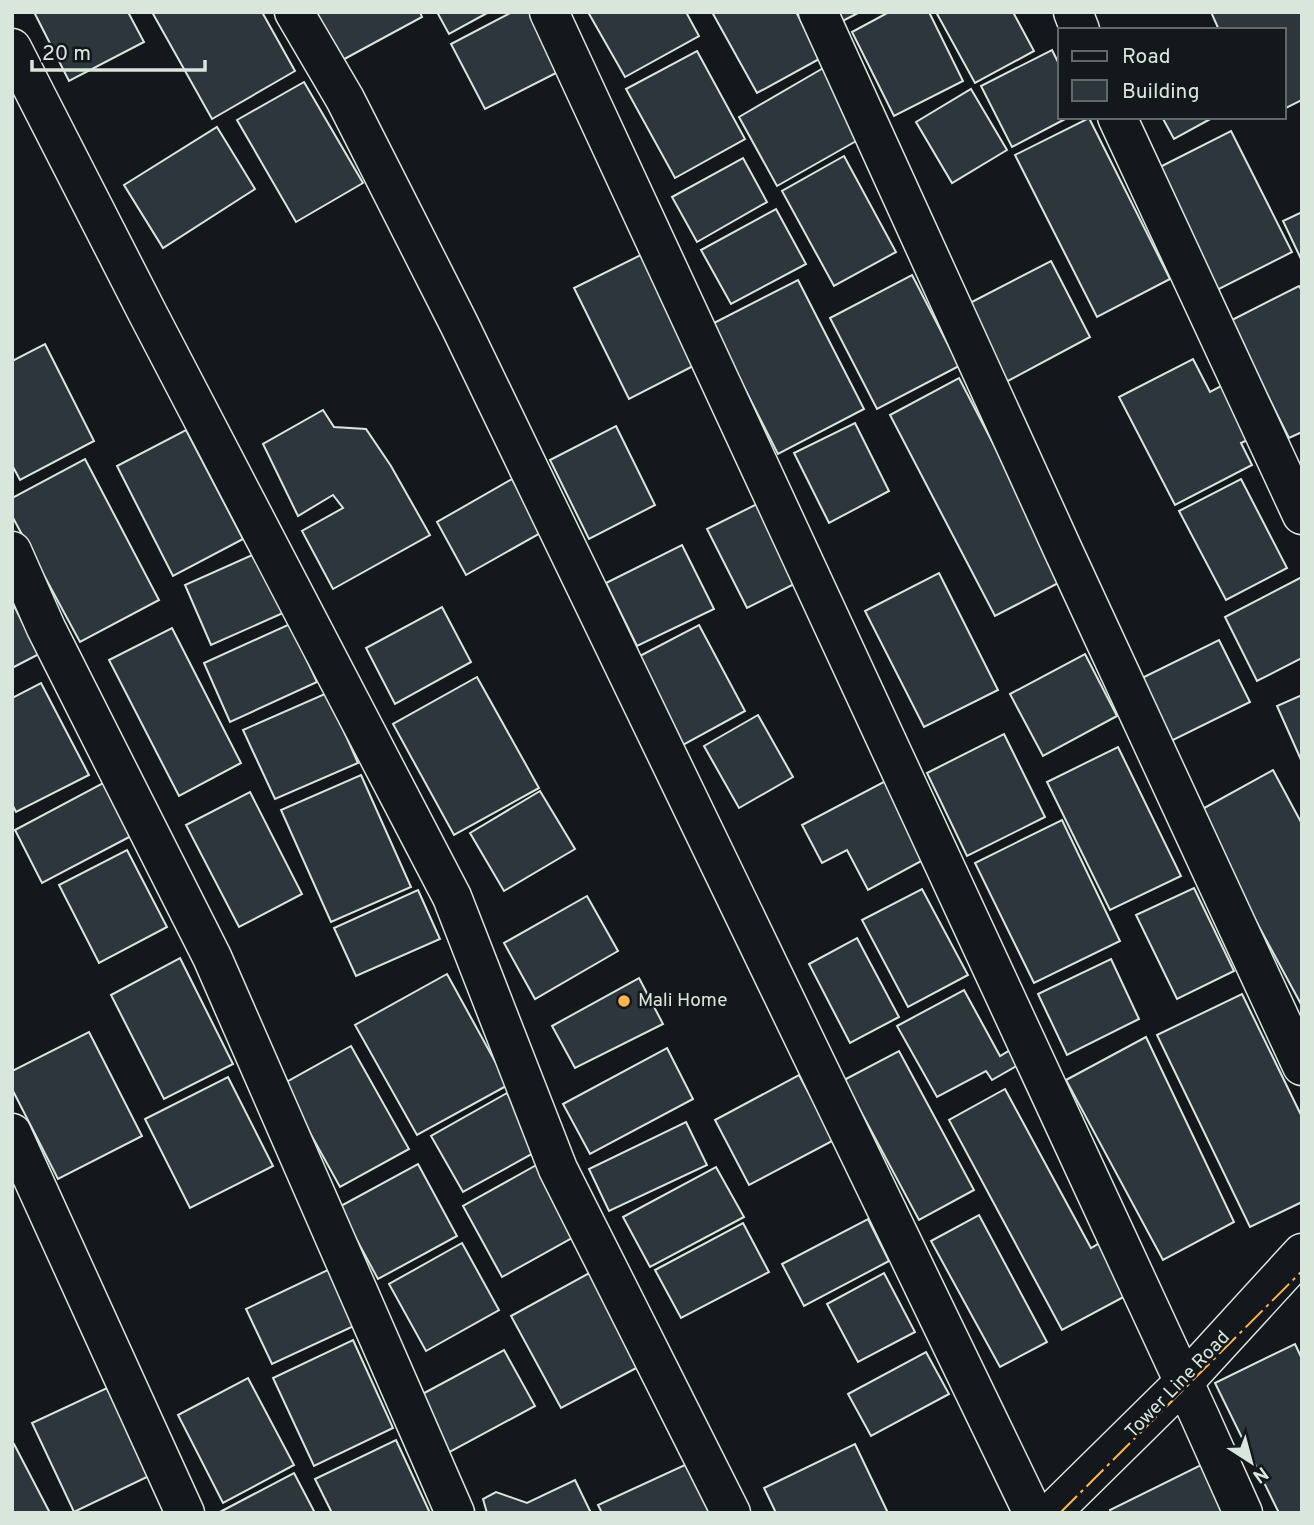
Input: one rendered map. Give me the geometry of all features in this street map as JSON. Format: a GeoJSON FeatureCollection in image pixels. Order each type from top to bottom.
{"type":"FeatureCollection","features":[{"type":"Feature","properties":{"kind":"street"},"geometry":{"type":"LineString","coordinates":[[294,12],[345,99],[459,324],[1033,1513]]}},
{"type":"Feature","properties":{"kind":"street"},"geometry":{"type":"LineString","coordinates":[[549,12],[1243,1513]]}},
{"type":"Feature","properties":{"kind":"street"},"geometry":{"type":"LineString","coordinates":[[818,12],[1302,1066]]}},
{"type":"Feature","properties":{"kind":"street"},"geometry":{"type":"LineString","coordinates":[[12,48],[452,897],[558,1169],[731,1513]]}},
{"type":"Feature","properties":{"kind":"street"},"geometry":{"type":"LineString","coordinates":[[1118,119],[1302,515]]}},
{"type":"Feature","properties":{"kind":"street"},"geometry":{"type":"LineString","coordinates":[[12,551],[46,628],[212,957],[455,1513]]}},
{"type":"Feature","properties":{"kind":"street"},"geometry":{"type":"LineString","coordinates":[[12,1133],[185,1513]]}},
{"type":"Feature","properties":{"kind":"street","name":"Tower Line Road"},"geometry":{"type":"LineString","coordinates":[[1051,1513],[1184,1382],[1302,1253]]}},
{"type":"Feature","properties":{"kind":"building"},"geometry":{"type":"Polygon","coordinates":[[[34,12],[128,12],[144,42],[69,81],[34,12]]]}},
{"type":"Feature","properties":{"kind":"building"},"geometry":{"type":"Polygon","coordinates":[[[152,12],[262,12],[295,71],[212,119],[152,12]]]}},
{"type":"Feature","properties":{"kind":"building"},"geometry":{"type":"Polygon","coordinates":[[[313,12],[420,12],[422,17],[337,63],[313,12]]]}},
{"type":"Feature","properties":{"kind":"building"},"geometry":{"type":"Polygon","coordinates":[[[437,12],[489,12],[449,34],[437,12]]]}},
{"type":"Feature","properties":{"kind":"building"},"geometry":{"type":"Polygon","coordinates":[[[512,12],[531,12],[560,71],[485,109],[451,44],[512,12]]]}},
{"type":"Feature","properties":{"kind":"building"},"geometry":{"type":"Polygon","coordinates":[[[588,12],[686,12],[699,36],[625,77],[588,12]]]}},
{"type":"Feature","properties":{"kind":"building"},"geometry":{"type":"Polygon","coordinates":[[[712,12],[796,12],[821,58],[757,93],[712,12]]]}},
{"type":"Feature","properties":{"kind":"building"},"geometry":{"type":"Polygon","coordinates":[[[829,12],[860,12],[835,25],[829,12]]]}},
{"type":"Feature","properties":{"kind":"building"},"geometry":{"type":"Polygon","coordinates":[[[889,12],[929,12],[963,81],[894,116],[852,32],[889,12]]]}},
{"type":"Feature","properties":{"kind":"building"},"geometry":{"type":"Polygon","coordinates":[[[936,12],[1013,12],[1034,51],[975,83],[936,12]]]}},
{"type":"Feature","properties":{"kind":"building"},"geometry":{"type":"Polygon","coordinates":[[[1211,12],[1302,12],[1302,100],[1286,108],[1286,28],[1218,28],[1211,12]]]}},
{"type":"Feature","properties":{"kind":"building"},"geometry":{"type":"Polygon","coordinates":[[[1052,50],[1058,62],[1058,119],[1065,119],[1012,147],[981,86],[1052,50]]]}},
{"type":"Feature","properties":{"kind":"building"},"geometry":{"type":"Polygon","coordinates":[[[697,51],[745,139],[675,178],[626,89],[697,51]]]}},
{"type":"Feature","properties":{"kind":"building"},"geometry":{"type":"Polygon","coordinates":[[[825,67],[865,136],[777,186],[739,117],[825,67]]]}},
{"type":"Feature","properties":{"kind":"building"},"geometry":{"type":"Polygon","coordinates":[[[304,82],[363,183],[296,222],[237,120],[304,82]]]}},
{"type":"Feature","properties":{"kind":"building"},"geometry":{"type":"Polygon","coordinates":[[[971,89],[1007,150],[952,183],[916,122],[971,89]]]}},
{"type":"Feature","properties":{"kind":"building"},"geometry":{"type":"Polygon","coordinates":[[[1090,119],[1170,279],[1097,317],[1015,155],[1090,119]]]}},
{"type":"Feature","properties":{"kind":"building"},"geometry":{"type":"Polygon","coordinates":[[[1163,119],[1210,119],[1174,139],[1163,119]]]}},
{"type":"Feature","properties":{"kind":"building"},"geometry":{"type":"Polygon","coordinates":[[[217,127],[255,189],[163,248],[124,185],[217,127]]]}},
{"type":"Feature","properties":{"kind":"building"},"geometry":{"type":"Polygon","coordinates":[[[1231,131],[1292,252],[1217,290],[1156,169],[1231,131]]]}},
{"type":"Feature","properties":{"kind":"building"},"geometry":{"type":"Polygon","coordinates":[[[844,156],[896,252],[834,286],[782,191],[844,156]]]}},
{"type":"Feature","properties":{"kind":"building"},"geometry":{"type":"Polygon","coordinates":[[[743,158],[767,202],[697,242],[672,197],[743,158]]]}},
{"type":"Feature","properties":{"kind":"building"},"geometry":{"type":"Polygon","coordinates":[[[776,209],[806,264],[731,304],[701,250],[776,209]]]}},
{"type":"Feature","properties":{"kind":"building"},"geometry":{"type":"Polygon","coordinates":[[[1302,212],[1302,261],[1283,221],[1302,212]]]}},
{"type":"Feature","properties":{"kind":"building"},"geometry":{"type":"Polygon","coordinates":[[[649,251],[703,361],[629,399],[574,288],[649,251]]]}},
{"type":"Feature","properties":{"kind":"building"},"geometry":{"type":"Polygon","coordinates":[[[1051,261],[1090,337],[1006,382],[966,305],[1051,261]]]}},
{"type":"Feature","properties":{"kind":"building"},"geometry":{"type":"Polygon","coordinates":[[[912,275],[959,366],[877,409],[830,318],[912,275]]]}},
{"type":"Feature","properties":{"kind":"building"},"geometry":{"type":"Polygon","coordinates":[[[798,280],[864,409],[778,454],[712,324],[798,280]]]}},
{"type":"Feature","properties":{"kind":"building"},"geometry":{"type":"Polygon","coordinates":[[[1299,286],[1302,291],[1302,432],[1289,438],[1230,321],[1299,286]]]}},
{"type":"Feature","properties":{"kind":"building"},"geometry":{"type":"Polygon","coordinates":[[[45,344],[94,441],[20,480],[12,465],[12,361],[45,344]]]}},
{"type":"Feature","properties":{"kind":"building"},"geometry":{"type":"Polygon","coordinates":[[[1193,359],[1210,392],[1223,385],[1252,438],[1241,443],[1252,465],[1175,505],[1119,397],[1193,359]]]}},
{"type":"Feature","properties":{"kind":"building"},"geometry":{"type":"Polygon","coordinates":[[[959,378],[1064,580],[995,616],[890,415],[959,378]]]}},
{"type":"Feature","properties":{"kind":"building"},"geometry":{"type":"Polygon","coordinates":[[[323,410],[334,427],[366,429],[391,466],[430,535],[333,589],[302,531],[343,508],[333,495],[298,516],[263,444],[323,410]]]}},
{"type":"Feature","properties":{"kind":"building"},"geometry":{"type":"Polygon","coordinates":[[[855,423],[889,491],[829,523],[794,453],[855,423]]]}},
{"type":"Feature","properties":{"kind":"building"},"geometry":{"type":"Polygon","coordinates":[[[616,426],[655,505],[589,539],[550,460],[616,426]]]}},
{"type":"Feature","properties":{"kind":"building"},"geometry":{"type":"Polygon","coordinates":[[[186,430],[243,539],[173,576],[117,466],[186,430]]]}},
{"type":"Feature","properties":{"kind":"building"},"geometry":{"type":"Polygon","coordinates":[[[85,459],[159,600],[80,642],[12,516],[12,498],[85,459]]]}},
{"type":"Feature","properties":{"kind":"building"},"geometry":{"type":"Polygon","coordinates":[[[512,479],[542,532],[466,575],[437,522],[512,479]]]}},
{"type":"Feature","properties":{"kind":"building"},"geometry":{"type":"Polygon","coordinates":[[[1241,479],[1287,568],[1226,600],[1179,511],[1241,479]]]}},
{"type":"Feature","properties":{"kind":"building"},"geometry":{"type":"Polygon","coordinates":[[[761,502],[800,581],[747,608],[707,529],[761,502]]]}},
{"type":"Feature","properties":{"kind":"building"},"geometry":{"type":"Polygon","coordinates":[[[682,545],[714,609],[637,646],[606,583],[682,545]]]}},
{"type":"Feature","properties":{"kind":"building"},"geometry":{"type":"Polygon","coordinates":[[[266,549],[292,609],[211,645],[185,585],[266,549]]]}},
{"type":"Feature","properties":{"kind":"building"},"geometry":{"type":"Polygon","coordinates":[[[939,573],[998,690],[924,727],[865,611],[939,573]]]}},
{"type":"Feature","properties":{"kind":"building"},"geometry":{"type":"Polygon","coordinates":[[[1302,577],[1302,658],[1257,681],[1225,617],[1302,577]]]}},
{"type":"Feature","properties":{"kind":"building"},"geometry":{"type":"Polygon","coordinates":[[[12,602],[39,654],[12,668],[12,602]]]}},
{"type":"Feature","properties":{"kind":"building"},"geometry":{"type":"Polygon","coordinates":[[[442,607],[471,662],[395,704],[366,648],[442,607]]]}},
{"type":"Feature","properties":{"kind":"building"},"geometry":{"type":"Polygon","coordinates":[[[290,624],[317,682],[230,722],[204,663],[290,624]]]}},
{"type":"Feature","properties":{"kind":"building"},"geometry":{"type":"Polygon","coordinates":[[[699,625],[745,711],[683,745],[636,658],[699,625]]]}},
{"type":"Feature","properties":{"kind":"building"},"geometry":{"type":"Polygon","coordinates":[[[172,628],[241,763],[179,796],[109,660],[172,628]]]}},
{"type":"Feature","properties":{"kind":"building"},"geometry":{"type":"Polygon","coordinates":[[[1219,640],[1250,702],[1167,743],[1136,681],[1219,640]]]}},
{"type":"Feature","properties":{"kind":"building"},"geometry":{"type":"Polygon","coordinates":[[[1085,654],[1117,716],[1043,756],[1010,694],[1085,654]]]}},
{"type":"Feature","properties":{"kind":"building"},"geometry":{"type":"Polygon","coordinates":[[[477,677],[539,788],[454,835],[393,724],[477,677]]]}},
{"type":"Feature","properties":{"kind":"building"},"geometry":{"type":"Polygon","coordinates":[[[41,683],[89,775],[16,812],[12,804],[12,698],[41,683]]]}},
{"type":"Feature","properties":{"kind":"building"},"geometry":{"type":"Polygon","coordinates":[[[327,693],[358,763],[275,799],[243,730],[327,693]]]}},
{"type":"Feature","properties":{"kind":"building"},"geometry":{"type":"Polygon","coordinates":[[[1302,695],[1302,762],[1277,706],[1302,695]]]}},
{"type":"Feature","properties":{"kind":"building"},"geometry":{"type":"Polygon","coordinates":[[[758,715],[793,777],[739,808],[704,746],[758,715]]]}},
{"type":"Feature","properties":{"kind":"building"},"geometry":{"type":"Polygon","coordinates":[[[1004,734],[1045,817],[967,856],[927,773],[1004,734]]]}},
{"type":"Feature","properties":{"kind":"building"},"geometry":{"type":"Polygon","coordinates":[[[1118,747],[1181,876],[1110,910],[1047,782],[1118,747]]]}},
{"type":"Feature","properties":{"kind":"building"},"geometry":{"type":"Polygon","coordinates":[[[1273,770],[1302,824],[1302,1006],[1197,812],[1273,770]]]}},
{"type":"Feature","properties":{"kind":"building"},"geometry":{"type":"Polygon","coordinates":[[[361,775],[411,887],[331,922],[281,810],[361,775]]]}},
{"type":"Feature","properties":{"kind":"building"},"geometry":{"type":"Polygon","coordinates":[[[895,776],[936,853],[868,890],[847,850],[822,863],[802,825],[895,776]]]}},
{"type":"Feature","properties":{"kind":"building"},"geometry":{"type":"Polygon","coordinates":[[[105,782],[133,835],[42,883],[15,830],[105,782]]]}},
{"type":"Feature","properties":{"kind":"building"},"geometry":{"type":"Polygon","coordinates":[[[540,791],[575,849],[504,891],[470,833],[540,791]]]}},
{"type":"Feature","properties":{"kind":"building"},"geometry":{"type":"Polygon","coordinates":[[[250,792],[302,894],[239,927],[186,825],[250,792]]]}},
{"type":"Feature","properties":{"kind":"building"},"geometry":{"type":"Polygon","coordinates":[[[1062,820],[1120,941],[1034,983],[975,863],[1062,820]]]}},
{"type":"Feature","properties":{"kind":"building"},"geometry":{"type":"Polygon","coordinates":[[[127,850],[167,927],[99,963],[59,885],[127,850]]]}},
{"type":"Feature","properties":{"kind":"building"},"geometry":{"type":"Polygon","coordinates":[[[1194,888],[1234,971],[1177,999],[1136,915],[1194,888]]]}},
{"type":"Feature","properties":{"kind":"building"},"geometry":{"type":"Polygon","coordinates":[[[922,889],[968,975],[908,1007],[862,920],[922,889]]]}},
{"type":"Feature","properties":{"kind":"building"},"geometry":{"type":"Polygon","coordinates":[[[418,890],[440,939],[356,976],[334,928],[418,890]]]}},
{"type":"Feature","properties":{"kind":"building"},"geometry":{"type":"Polygon","coordinates":[[[587,896],[618,951],[535,999],[504,943],[587,896]]]}},
{"type":"Feature","properties":{"kind":"building"},"geometry":{"type":"Polygon","coordinates":[[[857,938],[899,1017],[850,1043],[809,964],[857,938]]]}},
{"type":"Feature","properties":{"kind":"building"},"geometry":{"type":"Polygon","coordinates":[[[180,958],[233,1064],[164,1099],[111,995],[180,958]]]}},
{"type":"Feature","properties":{"kind":"building"},"geometry":{"type":"Polygon","coordinates":[[[1111,959],[1139,1019],[1067,1055],[1038,994],[1111,959]]]}},
{"type":"Feature","properties":{"kind":"building"},"geometry":{"type":"Polygon","coordinates":[[[447,974],[508,1085],[417,1135],[355,1025],[447,974]]]}},
{"type":"Feature","properties":{"kind":"building","name":"Mali Home"},"geometry":{"type":"Polygon","coordinates":[[[639,978],[663,1024],[575,1068],[552,1026],[639,978]]]}},
{"type":"Feature","properties":{"kind":"building"},"geometry":{"type":"Polygon","coordinates":[[[964,990],[1000,1056],[1012,1049],[1020,1064],[992,1080],[986,1071],[937,1097],[897,1026],[964,990]]]}},
{"type":"Feature","properties":{"kind":"building"},"geometry":{"type":"Polygon","coordinates":[[[1242,994],[1302,1117],[1302,1202],[1250,1227],[1157,1035],[1242,994]]]}},
{"type":"Feature","properties":{"kind":"building"},"geometry":{"type":"Polygon","coordinates":[[[89,1032],[142,1136],[58,1179],[12,1089],[12,1071],[89,1032]]]}},
{"type":"Feature","properties":{"kind":"building"},"geometry":{"type":"Polygon","coordinates":[[[1146,1037],[1234,1222],[1163,1260],[1066,1080],[1146,1037]]]}},
{"type":"Feature","properties":{"kind":"building"},"geometry":{"type":"Polygon","coordinates":[[[351,1046],[409,1149],[340,1187],[283,1084],[351,1046]]]}},
{"type":"Feature","properties":{"kind":"building"},"geometry":{"type":"Polygon","coordinates":[[[667,1048],[693,1099],[590,1154],[563,1104],[667,1048]]]}},
{"type":"Feature","properties":{"kind":"building"},"geometry":{"type":"Polygon","coordinates":[[[899,1051],[974,1190],[919,1220],[844,1080],[899,1051]]]}},
{"type":"Feature","properties":{"kind":"building"},"geometry":{"type":"Polygon","coordinates":[[[799,1075],[834,1140],[749,1185],[715,1120],[799,1075]]]}},
{"type":"Feature","properties":{"kind":"building"},"geometry":{"type":"Polygon","coordinates":[[[228,1077],[273,1166],[190,1208],[145,1119],[228,1077]]]}},
{"type":"Feature","properties":{"kind":"building"},"geometry":{"type":"Polygon","coordinates":[[[1005,1089],[1091,1248],[1103,1241],[1131,1293],[1062,1330],[949,1120],[1005,1089]]]}},
{"type":"Feature","properties":{"kind":"building"},"geometry":{"type":"Polygon","coordinates":[[[507,1093],[539,1150],[463,1192],[431,1136],[507,1093]]]}},
{"type":"Feature","properties":{"kind":"building"},"geometry":{"type":"Polygon","coordinates":[[[686,1122],[707,1165],[609,1211],[589,1169],[686,1122]]]}},
{"type":"Feature","properties":{"kind":"building"},"geometry":{"type":"Polygon","coordinates":[[[540,1163],[579,1234],[502,1277],[463,1206],[540,1163]]]}},
{"type":"Feature","properties":{"kind":"building"},"geometry":{"type":"Polygon","coordinates":[[[418,1164],[457,1236],[378,1279],[339,1207],[418,1164]]]}},
{"type":"Feature","properties":{"kind":"building"},"geometry":{"type":"Polygon","coordinates":[[[716,1167],[744,1217],[650,1267],[623,1217],[716,1167]]]}},
{"type":"Feature","properties":{"kind":"building"},"geometry":{"type":"Polygon","coordinates":[[[979,1215],[1047,1342],[1000,1367],[931,1241],[979,1215]]]}},
{"type":"Feature","properties":{"kind":"building"},"geometry":{"type":"Polygon","coordinates":[[[868,1219],[889,1261],[804,1306],[782,1264],[868,1219]]]}},
{"type":"Feature","properties":{"kind":"building"},"geometry":{"type":"Polygon","coordinates":[[[743,1223],[769,1272],[681,1318],[655,1270],[743,1223]]]}},
{"type":"Feature","properties":{"kind":"building"},"geometry":{"type":"Polygon","coordinates":[[[462,1243],[499,1310],[426,1351],[389,1284],[462,1243]]]}},
{"type":"Feature","properties":{"kind":"building"},"geometry":{"type":"Polygon","coordinates":[[[330,1269],[356,1325],[272,1364],[246,1309],[330,1269]]]}},
{"type":"Feature","properties":{"kind":"building"},"geometry":{"type":"Polygon","coordinates":[[[591,1272],[642,1365],[561,1408],[511,1316],[591,1272]]]}},
{"type":"Feature","properties":{"kind":"building"},"geometry":{"type":"Polygon","coordinates":[[[884,1273],[915,1332],[858,1362],[827,1304],[884,1273]]]}},
{"type":"Feature","properties":{"kind":"building"},"geometry":{"type":"Polygon","coordinates":[[[353,1340],[393,1428],[314,1466],[273,1378],[353,1340]]]}},
{"type":"Feature","properties":{"kind":"building"},"geometry":{"type":"Polygon","coordinates":[[[1295,1344],[1302,1359],[1302,1512],[1279,1513],[1215,1383],[1295,1344]]]}},
{"type":"Feature","properties":{"kind":"building"},"geometry":{"type":"Polygon","coordinates":[[[504,1350],[535,1406],[446,1454],[415,1398],[504,1350]]]}},
{"type":"Feature","properties":{"kind":"building"},"geometry":{"type":"Polygon","coordinates":[[[926,1352],[949,1394],[871,1436],[848,1394],[926,1352]]]}},
{"type":"Feature","properties":{"kind":"building"},"geometry":{"type":"Polygon","coordinates":[[[248,1378],[294,1465],[223,1503],[178,1415],[248,1378]]]}},
{"type":"Feature","properties":{"kind":"building"},"geometry":{"type":"Polygon","coordinates":[[[107,1388],[149,1476],[74,1512],[32,1423],[107,1388]]]}},
{"type":"Feature","properties":{"kind":"building"},"geometry":{"type":"Polygon","coordinates":[[[396,1440],[430,1513],[332,1513],[315,1479],[396,1440]]]}},
{"type":"Feature","properties":{"kind":"building"},"geometry":{"type":"Polygon","coordinates":[[[14,1444],[50,1513],[12,1513],[14,1444]]]}},
{"type":"Feature","properties":{"kind":"building"},"geometry":{"type":"Polygon","coordinates":[[[855,1444],[888,1513],[776,1513],[764,1488],[855,1444]]]}},
{"type":"Feature","properties":{"kind":"building"},"geometry":{"type":"Polygon","coordinates":[[[687,1464],[709,1512],[602,1513],[598,1505],[687,1464]]]}},
{"type":"Feature","properties":{"kind":"building"},"geometry":{"type":"Polygon","coordinates":[[[1203,1464],[1227,1513],[1111,1513],[1110,1510],[1203,1464]]]}},
{"type":"Feature","properties":{"kind":"building"},"geometry":{"type":"Polygon","coordinates":[[[294,1473],[315,1513],[218,1513],[294,1473]]]}},
{"type":"Feature","properties":{"kind":"building"},"geometry":{"type":"Polygon","coordinates":[[[575,1480],[591,1513],[487,1513],[483,1499],[496,1492],[527,1503],[575,1480]]]}},
{"type":"Feature","properties":{"kind":"power"},"geometry":{"type":"LineString","coordinates":[[1060,1513],[1302,1271]]}},
{"type":"Feature","properties":{"kind":"place","name":"Mali Home"},"geometry":{"type":"Point","coordinates":[624,1001]}}]}
